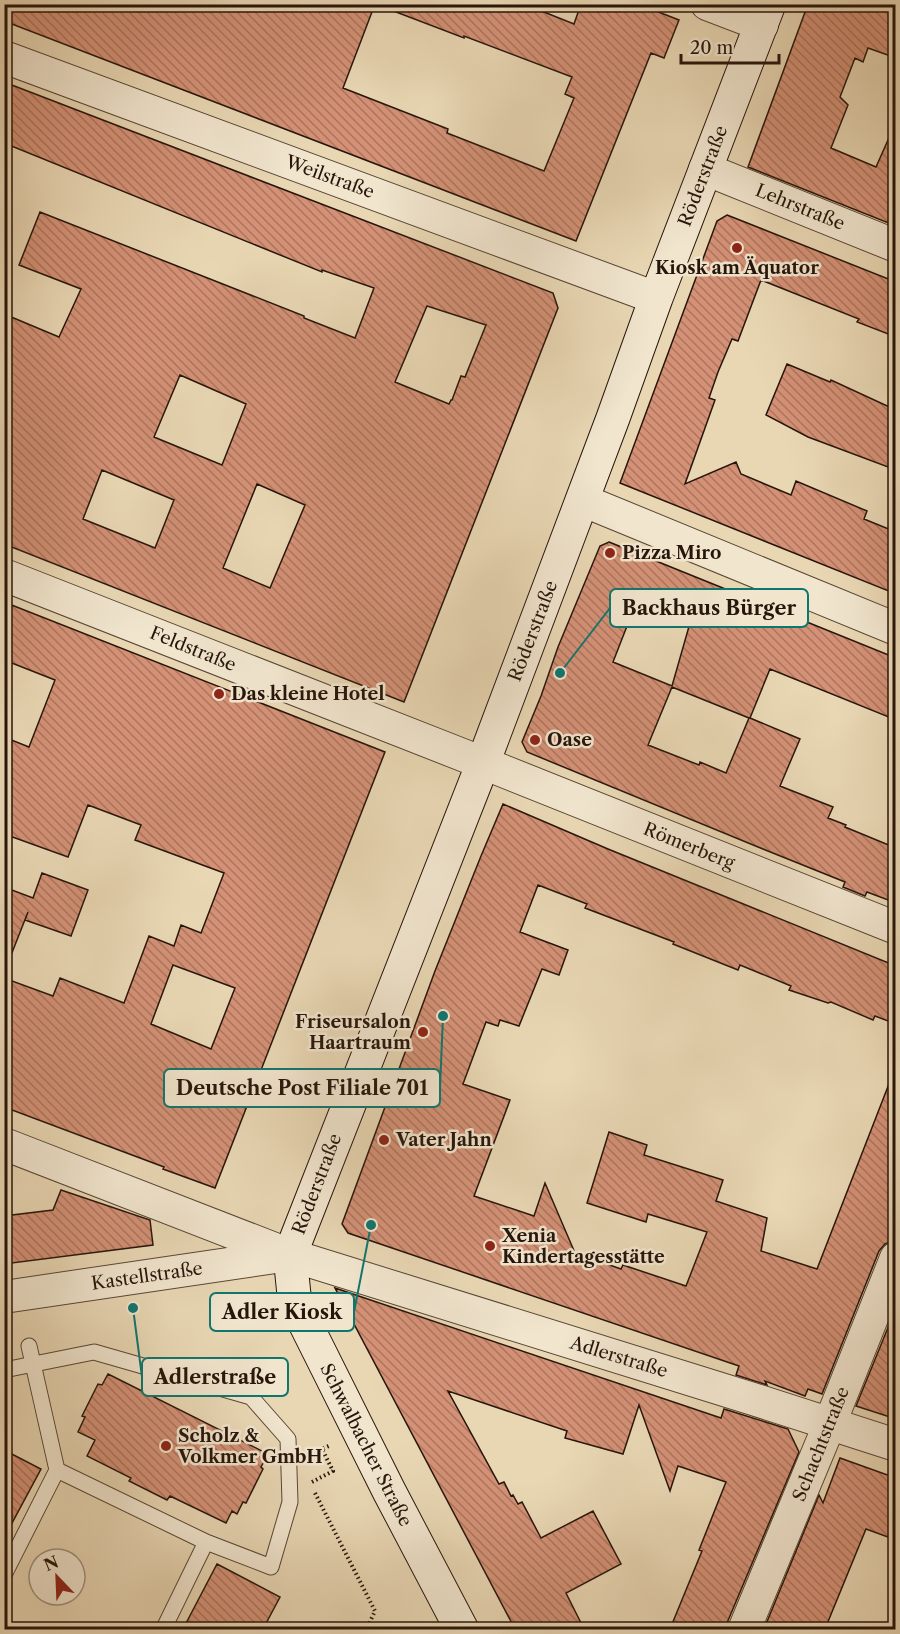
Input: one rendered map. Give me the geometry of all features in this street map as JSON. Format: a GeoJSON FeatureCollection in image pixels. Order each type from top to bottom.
{"type":"FeatureCollection","features":[{"type":"Feature","properties":{"kind":"street"},"geometry":{"type":"LineString","coordinates":[[707,4],[766,14]]}},
{"type":"Feature","properties":{"kind":"street","name":"Röderstraße"},"geometry":{"type":"LineString","coordinates":[[290,1255],[483,763],[656,298],[766,14]]}},
{"type":"Feature","properties":{"kind":"street","name":"Weilstraße"},"geometry":{"type":"LineString","coordinates":[[4,57],[656,298]]}},
{"type":"Feature","properties":{"kind":"street","name":"Lehrstraße"},"geometry":{"type":"LineString","coordinates":[[705,169],[896,246]]}},
{"type":"Feature","properties":{"kind":"street"},"geometry":{"type":"LineString","coordinates":[[582,500],[896,629]]}},
{"type":"Feature","properties":{"kind":"street","name":"Feldstraße"},"geometry":{"type":"LineString","coordinates":[[4,574],[483,763]]}},
{"type":"Feature","properties":{"kind":"street","name":"Römerberg"},"geometry":{"type":"LineString","coordinates":[[483,763],[896,928]]}},
{"type":"Feature","properties":{"kind":"street","name":"Adlerstraße"},"geometry":{"type":"LineString","coordinates":[[4,1144],[290,1255],[896,1445]]}},
{"type":"Feature","properties":{"kind":"street","name":"Kastellstraße"},"geometry":{"type":"LineString","coordinates":[[4,1297],[290,1255]]}},
{"type":"Feature","properties":{"kind":"street","name":"Schwalbacher Straße"},"geometry":{"type":"LineString","coordinates":[[290,1255],[294,1295],[302,1317],[389,1491],[462,1629]]}},
{"type":"Feature","properties":{"kind":"street","name":"Schachtstraße"},"geometry":{"type":"LineString","coordinates":[[744,1629],[896,1258]]}},
{"type":"Feature","properties":{"kind":"lane"},"geometry":{"type":"LineString","coordinates":[[4,1575],[57,1470],[29,1346]]}},
{"type":"Feature","properties":{"kind":"lane"},"geometry":{"type":"LineString","coordinates":[[4,1370],[94,1352],[251,1397],[288,1439],[290,1502],[271,1567],[206,1542],[57,1470]]}},
{"type":"Feature","properties":{"kind":"lane"},"geometry":{"type":"LineString","coordinates":[[163,1629],[206,1542]]}},
{"type":"Feature","properties":{"kind":"path"},"geometry":{"type":"LineString","coordinates":[[322,1449],[333,1471],[310,1482],[375,1611],[366,1629]]}},
{"type":"Feature","properties":{"kind":"building"},"geometry":{"type":"Polygon","coordinates":[[[4,4],[281,4],[291,9],[293,4],[375,4],[343,88],[448,129],[447,133],[544,171],[574,98],[565,94],[572,77],[383,7],[384,4],[524,4],[574,24],[581,4],[638,4],[679,20],[664,58],[651,53],[576,241],[4,21],[4,4]]]}},
{"type":"Feature","properties":{"kind":"building"},"geometry":{"type":"Polygon","coordinates":[[[808,4],[896,4],[896,58],[868,48],[863,62],[855,58],[840,97],[848,105],[831,148],[876,167],[896,122],[896,226],[748,167],[808,4]]]}},
{"type":"Feature","properties":{"kind":"building"},"geometry":{"type":"Polygon","coordinates":[[[4,82],[553,293],[558,308],[404,702],[4,544],[4,314],[59,337],[81,289],[19,265],[40,212],[355,338],[374,288],[322,270],[322,272],[4,143],[4,82]],[[427,306],[395,382],[449,404],[461,376],[465,377],[486,325],[427,306]],[[180,375],[154,437],[222,465],[246,404],[180,375]],[[102,470],[83,519],[155,548],[174,500],[102,470]],[[257,484],[223,568],[270,588],[305,505],[257,484]]]}},
{"type":"Feature","properties":{"kind":"building"},"geometry":{"type":"Polygon","coordinates":[[[727,215],[896,282],[896,337],[857,322],[859,319],[761,280],[738,341],[732,339],[718,372],[709,398],[715,400],[685,484],[736,462],[741,474],[791,495],[796,481],[867,511],[864,519],[896,532],[896,594],[620,483],[717,221],[727,215]]]}},
{"type":"Feature","properties":{"kind":"building"},"geometry":{"type":"Polygon","coordinates":[[[787,364],[830,382],[831,380],[896,410],[896,470],[808,437],[766,415],[787,364]]]}},
{"type":"Feature","properties":{"kind":"building"},"geometry":{"type":"Polygon","coordinates":[[[609,542],[896,658],[896,720],[770,669],[750,718],[800,739],[780,786],[833,807],[828,818],[896,848],[896,903],[867,892],[865,896],[843,887],[845,882],[527,752],[522,742],[600,546],[609,542]],[[636,603],[613,662],[672,686],[690,623],[636,603]],[[672,687],[648,745],[726,773],[749,718],[672,687]]]}},
{"type":"Feature","properties":{"kind":"building"},"geometry":{"type":"Polygon","coordinates":[[[4,602],[385,752],[215,1188],[4,1107],[4,978],[53,996],[60,978],[124,1003],[149,936],[174,946],[181,925],[201,933],[224,873],[135,840],[141,825],[88,805],[68,857],[4,834],[4,737],[29,747],[55,680],[4,660],[4,602]],[[173,965],[151,1024],[211,1049],[235,988],[173,965]]]}},
{"type":"Feature","properties":{"kind":"building"},"geometry":{"type":"Polygon","coordinates":[[[503,804],[896,966],[896,1024],[875,1016],[873,1020],[831,1002],[789,990],[791,986],[740,965],[738,970],[673,944],[674,942],[585,908],[587,904],[538,885],[520,932],[568,950],[559,975],[542,969],[519,1026],[500,1020],[498,1026],[486,1022],[463,1084],[510,1100],[474,1196],[534,1216],[545,1183],[575,1253],[621,1269],[623,1265],[686,1286],[707,1232],[648,1214],[646,1222],[587,1203],[609,1132],[647,1145],[644,1155],[723,1180],[716,1201],[767,1218],[761,1251],[817,1269],[894,1071],[896,1072],[896,1240],[885,1244],[879,1251],[822,1394],[808,1389],[805,1396],[765,1381],[767,1385],[736,1375],[739,1366],[348,1233],[342,1224],[435,971],[503,804]]]}},
{"type":"Feature","properties":{"kind":"building"},"geometry":{"type":"Polygon","coordinates":[[[42,873],[88,890],[71,936],[25,920],[28,912],[6,968],[4,967],[4,887],[33,898],[42,873]]]}},
{"type":"Feature","properties":{"kind":"building"},"geometry":{"type":"Polygon","coordinates":[[[61,1190],[150,1220],[153,1245],[4,1264],[4,1216],[53,1210],[61,1190]]]}},
{"type":"Feature","properties":{"kind":"building"},"geometry":{"type":"Polygon","coordinates":[[[335,1288],[721,1418],[724,1409],[788,1429],[799,1452],[726,1629],[670,1629],[702,1551],[699,1550],[726,1482],[678,1466],[670,1491],[639,1405],[623,1454],[565,1438],[567,1431],[448,1391],[499,1484],[504,1482],[518,1504],[522,1502],[541,1538],[593,1511],[621,1564],[566,1593],[584,1629],[515,1629],[335,1288]]]}},
{"type":"Feature","properties":{"kind":"building"},"geometry":{"type":"Polygon","coordinates":[[[896,1308],[896,1419],[856,1406],[896,1308]]]}},
{"type":"Feature","properties":{"kind":"building"},"geometry":{"type":"Polygon","coordinates":[[[108,1374],[268,1454],[246,1503],[243,1502],[237,1514],[232,1511],[226,1523],[170,1496],[167,1500],[129,1481],[131,1478],[87,1456],[95,1440],[78,1432],[85,1417],[82,1416],[98,1384],[102,1385],[108,1374]]]}},
{"type":"Feature","properties":{"kind":"building"},"geometry":{"type":"Polygon","coordinates":[[[4,1450],[41,1469],[4,1538],[4,1450]]]}},
{"type":"Feature","properties":{"kind":"building"},"geometry":{"type":"Polygon","coordinates":[[[840,1458],[896,1478],[896,1540],[866,1529],[825,1629],[764,1629],[819,1495],[823,1503],[840,1458]]]}},
{"type":"Feature","properties":{"kind":"building"},"geometry":{"type":"Polygon","coordinates":[[[217,1564],[280,1597],[263,1629],[183,1629],[217,1564]]]}},
{"type":"Feature","properties":{"kind":"place","name":"Kiosk am Äquator"},"geometry":{"type":"Point","coordinates":[737,248]}},
{"type":"Feature","properties":{"kind":"place","name":"Pizza Miro"},"geometry":{"type":"Point","coordinates":[610,553]}},
{"type":"Feature","properties":{"kind":"place","name":"Backhaus Bürger"},"geometry":{"type":"Point","coordinates":[560,673]}},
{"type":"Feature","properties":{"kind":"place","name":"Das kleine Hotel"},"geometry":{"type":"Point","coordinates":[219,694]}},
{"type":"Feature","properties":{"kind":"place","name":"Oase"},"geometry":{"type":"Point","coordinates":[535,740]}},
{"type":"Feature","properties":{"kind":"place","name":"Deutsche Post Filiale 701"},"geometry":{"type":"Point","coordinates":[443,1016]}},
{"type":"Feature","properties":{"kind":"place","name":"Friseursalon Haartraum"},"geometry":{"type":"Point","coordinates":[423,1032]}},
{"type":"Feature","properties":{"kind":"place","name":"Vater Jahn"},"geometry":{"type":"Point","coordinates":[384,1140]}},
{"type":"Feature","properties":{"kind":"place","name":"Adler Kiosk"},"geometry":{"type":"Point","coordinates":[371,1225]}},
{"type":"Feature","properties":{"kind":"place","name":"Xenia Kindertagesstätte"},"geometry":{"type":"Point","coordinates":[490,1246]}},
{"type":"Feature","properties":{"kind":"place","name":"Adlerstraße"},"geometry":{"type":"Point","coordinates":[133,1308]}},
{"type":"Feature","properties":{"kind":"place","name":"Scholz & Volkmer GmbH"},"geometry":{"type":"Point","coordinates":[166,1446]}}]}
